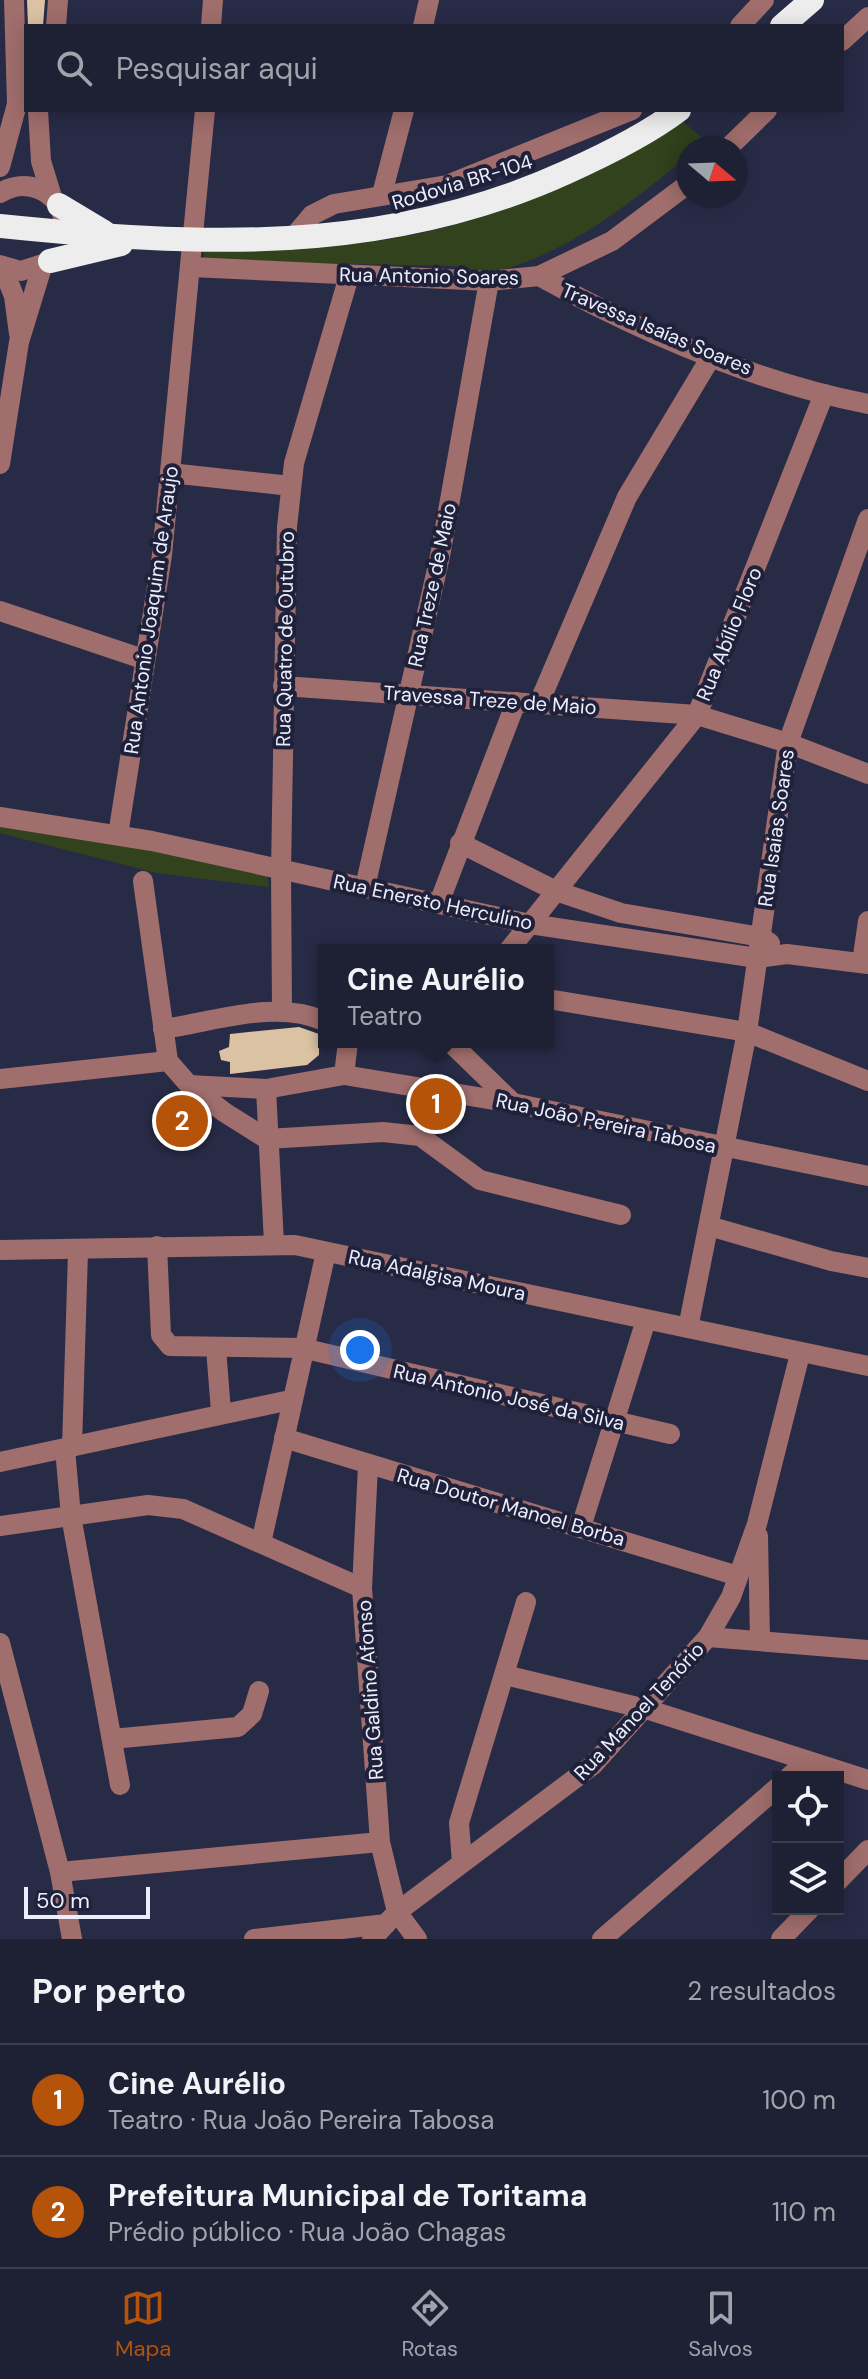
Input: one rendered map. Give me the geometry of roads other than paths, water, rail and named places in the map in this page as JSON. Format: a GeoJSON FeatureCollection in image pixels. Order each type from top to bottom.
{"type":"FeatureCollection","features":[{"type":"Feature","properties":{"kind":"highway"},"geometry":{"type":"LineString","coordinates":[[784,24],[812,0]]}},
{"type":"Feature","properties":{"kind":"highway","name":"Rodovia BR-104"},"geometry":{"type":"LineString","coordinates":[[65,233],[195,241],[291,240],[415,224],[501,199],[595,159],[676,112]]}},
{"type":"Feature","properties":{"kind":"highway"},"geometry":{"type":"LineString","coordinates":[[55,201],[113,236]]}},
{"type":"Feature","properties":{"kind":"highway"},"geometry":{"type":"LineString","coordinates":[[0,226],[65,233]]}},
{"type":"Feature","properties":{"kind":"highway"},"geometry":{"type":"LineString","coordinates":[[46,264],[142,238]]}},
{"type":"Feature","properties":{"kind":"street"},"geometry":{"type":"LineString","coordinates":[[14,0],[22,77],[2,162],[41,161]]}},
{"type":"Feature","properties":{"kind":"street"},"geometry":{"type":"LineString","coordinates":[[56,24],[58,0]]}},
{"type":"Feature","properties":{"kind":"street"},"geometry":{"type":"LineString","coordinates":[[211,24],[213,0]]}},
{"type":"Feature","properties":{"kind":"street"},"geometry":{"type":"LineString","coordinates":[[423,24],[429,0]]}},
{"type":"Feature","properties":{"kind":"street"},"geometry":{"type":"LineString","coordinates":[[742,24],[764,0]]}},
{"type":"Feature","properties":{"kind":"street"},"geometry":{"type":"LineString","coordinates":[[844,39],[868,17]]}},
{"type":"Feature","properties":{"kind":"street"},"geometry":{"type":"LineString","coordinates":[[0,464],[19,342],[46,264],[62,245],[65,233],[41,161],[38,112]]}},
{"type":"Feature","properties":{"kind":"street","name":"Rua Antonio Joaquim de Araujo"},"geometry":{"type":"LineString","coordinates":[[118,835],[143,659],[162,555],[195,241],[205,112]]}},
{"type":"Feature","properties":{"kind":"street"},"geometry":{"type":"LineString","coordinates":[[382,194],[403,112]]}},
{"type":"Feature","properties":{"kind":"street"},"geometry":{"type":"LineString","coordinates":[[291,240],[312,215],[323,208],[382,194],[447,185],[627,112]]}},
{"type":"Feature","properties":{"kind":"street"},"geometry":{"type":"LineString","coordinates":[[0,193],[24,186],[55,201]]}},
{"type":"Feature","properties":{"kind":"street","name":"Rua Antonio Soares"},"geometry":{"type":"LineString","coordinates":[[191,267],[489,281],[539,276],[612,241],[676,193]]}},
{"type":"Feature","properties":{"kind":"street"},"geometry":{"type":"LineString","coordinates":[[1,265],[21,271],[46,264]]}},
{"type":"Feature","properties":{"kind":"street"},"geometry":{"type":"LineString","coordinates":[[1,265],[14,296],[19,342]]}},
{"type":"Feature","properties":{"kind":"street","name":"Rua Quatro de Outubro"},"geometry":{"type":"LineString","coordinates":[[282,1012],[283,686],[291,486],[301,435],[349,276]]}},
{"type":"Feature","properties":{"kind":"street","name":"Travessa Isaías Soares"},"geometry":{"type":"LineString","coordinates":[[539,276],[711,357],[824,394],[868,404]]}},
{"type":"Feature","properties":{"kind":"street","name":"Rua Treze de Maio"},"geometry":{"type":"LineString","coordinates":[[365,887],[440,556],[489,281]]}},
{"type":"Feature","properties":{"kind":"street"},"geometry":{"type":"LineString","coordinates":[[539,703],[627,497],[711,357]]}},
{"type":"Feature","properties":{"kind":"street","name":"Rua Abílio Floro"},"geometry":{"type":"LineString","coordinates":[[514,944],[697,715],[824,394]]}},
{"type":"Feature","properties":{"kind":"street"},"geometry":{"type":"LineString","coordinates":[[170,473],[291,486]]}},
{"type":"Feature","properties":{"kind":"street","name":"Rua Isaias Soares"},"geometry":{"type":"LineString","coordinates":[[688,1328],[747,1032],[788,743],[868,519]]}},
{"type":"Feature","properties":{"kind":"street"},"geometry":{"type":"LineString","coordinates":[[0,611],[143,659]]}},
{"type":"Feature","properties":{"kind":"street","name":"Travessa Treze de Maio"},"geometry":{"type":"LineString","coordinates":[[283,686],[697,715],[788,743],[868,774]]}},
{"type":"Feature","properties":{"kind":"street"},"geometry":{"type":"LineString","coordinates":[[439,903],[516,702]]}},
{"type":"Feature","properties":{"kind":"street","name":"Rua Enersto Herculino"},"geometry":{"type":"LineString","coordinates":[[0,817],[118,835],[530,924],[759,947]]}},
{"type":"Feature","properties":{"kind":"street"},"geometry":{"type":"LineString","coordinates":[[460,843],[556,891],[621,913],[787,954],[865,963],[868,921]]}},
{"type":"Feature","properties":{"kind":"street"},"geometry":{"type":"LineString","coordinates":[[143,881],[168,1061],[189,1085],[224,1112],[267,1139],[383,1132],[420,1136],[480,1180],[621,1215]]}},
{"type":"Feature","properties":{"kind":"street"},"geometry":{"type":"LineString","coordinates":[[554,1000],[747,1032],[868,1081]]}},
{"type":"Feature","properties":{"kind":"street"},"geometry":{"type":"LineString","coordinates":[[163,1029],[282,1012],[318,1020]]}},
{"type":"Feature","properties":{"kind":"street"},"geometry":{"type":"LineString","coordinates":[[344,1075],[347,1048]]}},
{"type":"Feature","properties":{"kind":"street"},"geometry":{"type":"LineString","coordinates":[[456,1048],[513,1103]]}},
{"type":"Feature","properties":{"kind":"street"},"geometry":{"type":"LineString","coordinates":[[0,1079],[168,1061]]}},
{"type":"Feature","properties":{"kind":"street","name":"Rua João Pereira Tabosa"},"geometry":{"type":"LineString","coordinates":[[189,1085],[266,1089],[344,1075],[513,1103],[868,1176]]}},
{"type":"Feature","properties":{"kind":"street"},"geometry":{"type":"LineString","coordinates":[[266,1089],[274,1243]]}},
{"type":"Feature","properties":{"kind":"street"},"geometry":{"type":"LineString","coordinates":[[709,1226],[817,1258],[868,1268]]}},
{"type":"Feature","properties":{"kind":"street","name":"Rua Adalgisa Moura"},"geometry":{"type":"LineString","coordinates":[[0,1250],[78,1252],[274,1243],[868,1366]]}},
{"type":"Feature","properties":{"kind":"street","name":"Rua Antonio José da Silva"},"geometry":{"type":"LineString","coordinates":[[157,1246],[161,1335],[170,1346],[302,1348],[670,1434]]}},
{"type":"Feature","properties":{"kind":"street"},"geometry":{"type":"LineString","coordinates":[[78,1252],[69,1448],[71,1516],[120,1785]]}},
{"type":"Feature","properties":{"kind":"street"},"geometry":{"type":"LineString","coordinates":[[261,1543],[290,1400],[326,1252]]}},
{"type":"Feature","properties":{"kind":"street"},"geometry":{"type":"LineString","coordinates":[[581,1527],[646,1320]]}},
{"type":"Feature","properties":{"kind":"street"},"geometry":{"type":"LineString","coordinates":[[216,1348],[221,1412]]}},
{"type":"Feature","properties":{"kind":"street","name":"Rua Manoel Tenório"},"geometry":{"type":"LineString","coordinates":[[385,1925],[462,1863],[563,1790],[646,1709],[708,1637],[731,1597],[757,1524],[800,1354]]}},
{"type":"Feature","properties":{"kind":"street"},"geometry":{"type":"LineString","coordinates":[[0,1462],[221,1412],[290,1400]]}},
{"type":"Feature","properties":{"kind":"street","name":"Rua Doutor Manoel Borba"},"geometry":{"type":"LineString","coordinates":[[284,1438],[738,1576]]}},
{"type":"Feature","properties":{"kind":"street","name":"Rua Galdino Afonso"},"geometry":{"type":"LineString","coordinates":[[368,1466],[362,1588],[385,1925]]}},
{"type":"Feature","properties":{"kind":"street"},"geometry":{"type":"LineString","coordinates":[[0,1526],[148,1505],[166,1506],[201,1515],[362,1588]]}},
{"type":"Feature","properties":{"kind":"street"},"geometry":{"type":"LineString","coordinates":[[757,1524],[760,1640]]}},
{"type":"Feature","properties":{"kind":"street"},"geometry":{"type":"LineString","coordinates":[[462,1863],[459,1823],[526,1602]]}},
{"type":"Feature","properties":{"kind":"street"},"geometry":{"type":"LineString","coordinates":[[708,1637],[868,1650]]}},
{"type":"Feature","properties":{"kind":"street"},"geometry":{"type":"LineString","coordinates":[[0,1643],[60,1872],[72,1939]]}},
{"type":"Feature","properties":{"kind":"street"},"geometry":{"type":"LineString","coordinates":[[505,1675],[646,1709],[868,1780]]}},
{"type":"Feature","properties":{"kind":"street"},"geometry":{"type":"LineString","coordinates":[[112,1739],[238,1727],[252,1714],[259,1691]]}},
{"type":"Feature","properties":{"kind":"street"},"geometry":{"type":"LineString","coordinates":[[795,1771],[805,1762]]}},
{"type":"Feature","properties":{"kind":"street"},"geometry":{"type":"LineString","coordinates":[[602,1939],[772,1792]]}},
{"type":"Feature","properties":{"kind":"street"},"geometry":{"type":"LineString","coordinates":[[60,1872],[380,1842]]}},
{"type":"Feature","properties":{"kind":"street"},"geometry":{"type":"LineString","coordinates":[[844,1875],[868,1850]]}},
{"type":"Feature","properties":{"kind":"street"},"geometry":{"type":"LineString","coordinates":[[781,1939],[804,1915]]}},
{"type":"Feature","properties":{"kind":"street"},"geometry":{"type":"LineString","coordinates":[[254,1939],[385,1925],[417,1939]]}},
{"type":"Feature","properties":{"kind":"place","name":"Cine Aurélio"},"geometry":{"type":"Point","coordinates":[436,1104]}},
{"type":"Feature","properties":{"kind":"place","name":"Prefeitura Municipal de Toritama"},"geometry":{"type":"Point","coordinates":[182,1121]}}]}
